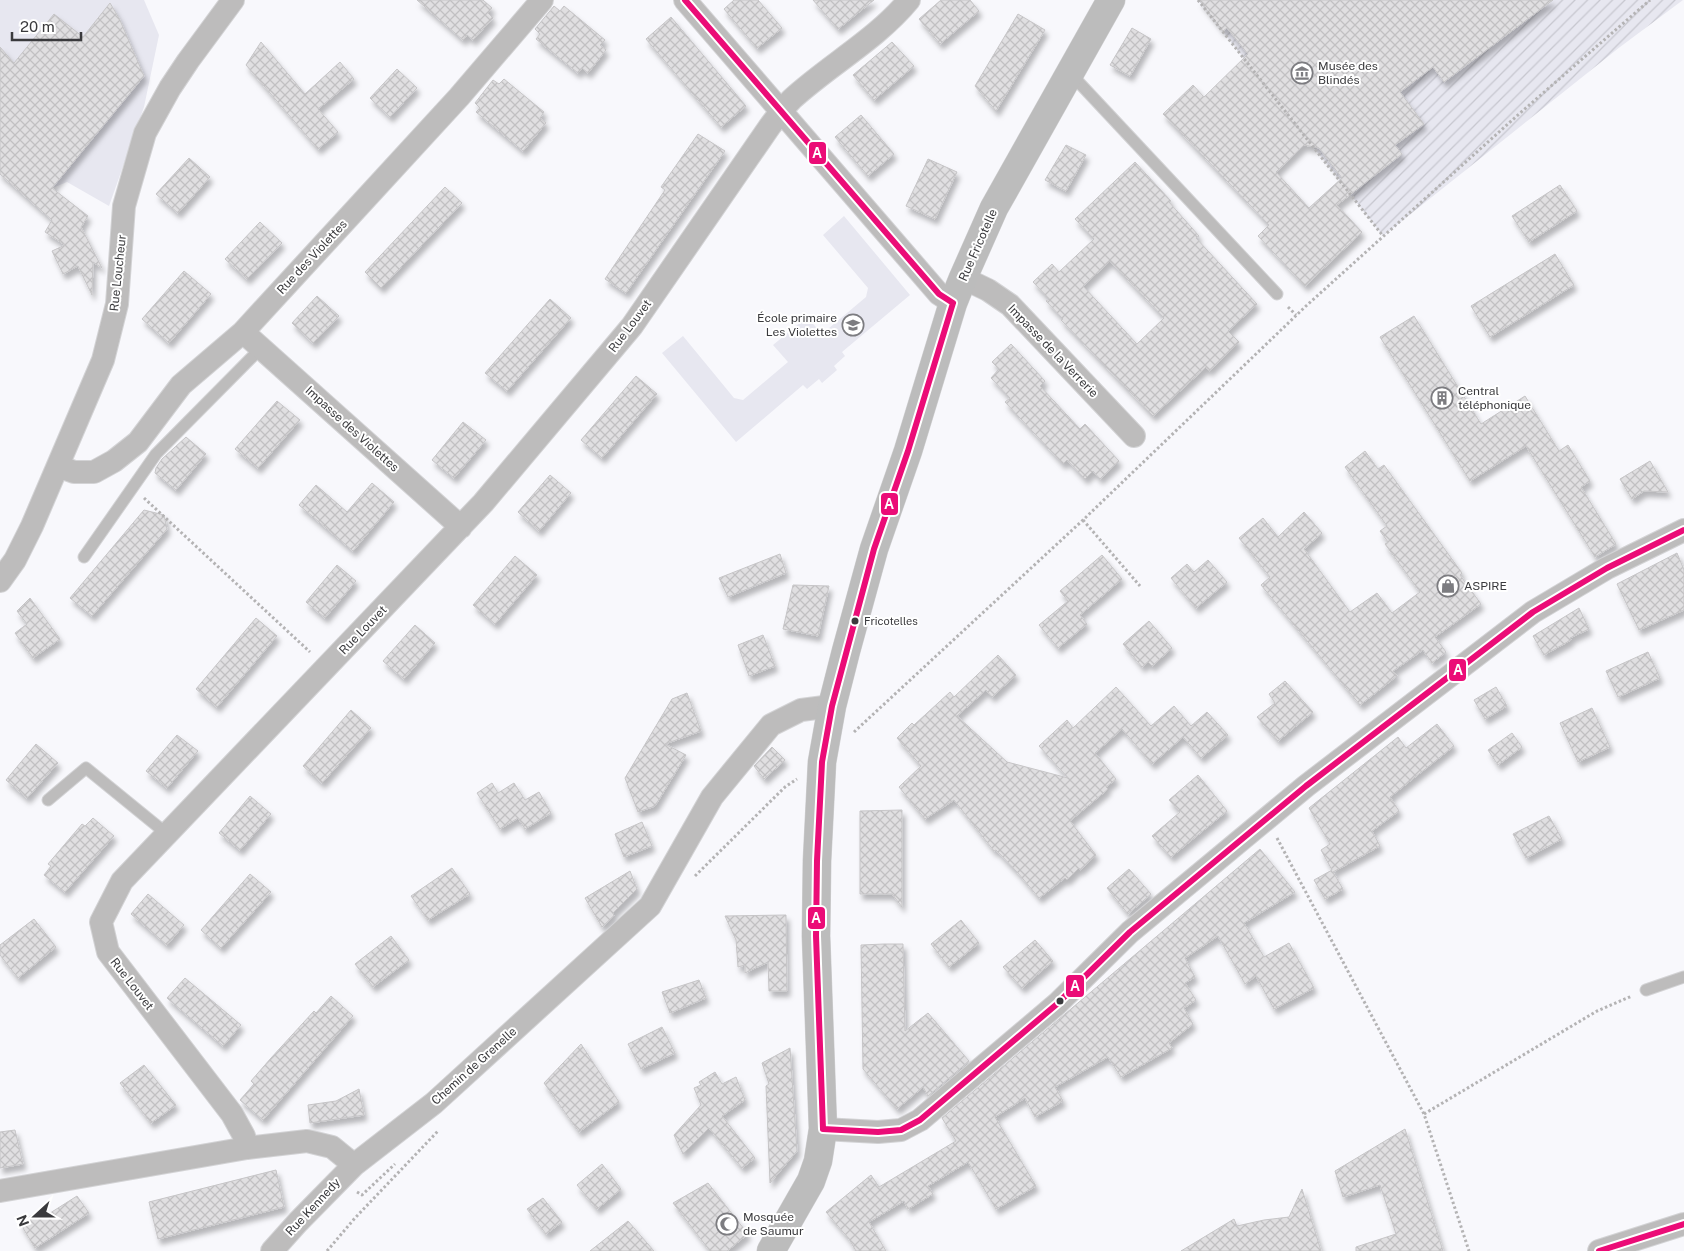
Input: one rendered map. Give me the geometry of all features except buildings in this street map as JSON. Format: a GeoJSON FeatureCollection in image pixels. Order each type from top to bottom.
{"type":"FeatureCollection","features":[{"type":"Feature","properties":{"kind":"street","name":"Rue Loucheur"},"geometry":{"type":"LineString","coordinates":[[0,581],[19,552],[103,360],[117,304],[124,206],[145,133],[188,60],[233,0]]}},
{"type":"Feature","properties":{"kind":"street","name":"Rue des Violettes"},"geometry":{"type":"LineString","coordinates":[[58,466],[74,472],[94,472],[114,461],[138,442],[181,385],[243,332],[459,97],[542,0]]}},
{"type":"Feature","properties":{"kind":"street"},"geometry":{"type":"LineString","coordinates":[[685,0],[939,294],[953,303]]}},
{"type":"Feature","properties":{"kind":"street","name":"Rue Louvet"},"geometry":{"type":"LineString","coordinates":[[248,1148],[232,1114],[108,952],[101,922],[122,881],[483,504],[632,326],[790,100],[831,66],[895,18],[910,0]]}},
{"type":"Feature","properties":{"kind":"street","name":"Rue Fricotelle"},"geometry":{"type":"LineString","coordinates":[[771,1251],[812,1180],[818,1161],[823,1129],[816,936],[817,861],[822,762],[832,706],[874,549],[908,452],[953,303],[963,278],[994,208],[1111,0]]}},
{"type":"Feature","properties":{"kind":"street","name":"Impasse de la Verrerie"},"geometry":{"type":"LineString","coordinates":[[963,278],[988,290],[1010,305],[1134,436]]}},
{"type":"Feature","properties":{"kind":"street","name":"Impasse des Violettes"},"geometry":{"type":"LineString","coordinates":[[243,332],[461,527]]}},
{"type":"Feature","properties":{"kind":"street"},"geometry":{"type":"LineString","coordinates":[[823,1129],[878,1132],[902,1130],[920,1120],[1057,1004],[1130,932],[1306,786],[1533,612],[1607,568],[1684,530]]}},
{"type":"Feature","properties":{"kind":"street","name":"Chemin de Grenelle"},"geometry":{"type":"LineString","coordinates":[[354,1164],[434,1103],[650,906],[712,797],[771,725],[801,710],[832,706]]}},
{"type":"Feature","properties":{"kind":"street"},"geometry":{"type":"LineString","coordinates":[[0,1190],[248,1148],[307,1141],[332,1147],[354,1164]]}},
{"type":"Feature","properties":{"kind":"street","name":"Rue Kennedy"},"geometry":{"type":"LineString","coordinates":[[272,1251],[354,1164]]}},
{"type":"Feature","properties":{"kind":"street"},"geometry":{"type":"LineString","coordinates":[[1600,1251],[1684,1224]]}},
{"type":"Feature","properties":{"kind":"lane"},"geometry":{"type":"LineString","coordinates":[[1070,73],[1277,294]]}},
{"type":"Feature","properties":{"kind":"lane"},"geometry":{"type":"LineString","coordinates":[[84,557],[156,454],[261,348]]}},
{"type":"Feature","properties":{"kind":"lane"},"geometry":{"type":"LineString","coordinates":[[48,800],[86,768],[167,834]]}},
{"type":"Feature","properties":{"kind":"lane"},"geometry":{"type":"LineString","coordinates":[[1646,990],[1684,977]]}},
{"type":"Feature","properties":{"kind":"path"},"geometry":{"type":"LineString","coordinates":[[1198,0],[1383,236]]}},
{"type":"Feature","properties":{"kind":"path"},"geometry":{"type":"LineString","coordinates":[[693,878],[785,787],[822,762],[1083,520],[1306,306],[1519,114],[1650,0]]}},
{"type":"Feature","properties":{"kind":"path"},"geometry":{"type":"LineString","coordinates":[[132,488],[164,515],[326,668]]}},
{"type":"Feature","properties":{"kind":"path"},"geometry":{"type":"LineString","coordinates":[[1083,520],[1140,586]]}},
{"type":"Feature","properties":{"kind":"path"},"geometry":{"type":"LineString","coordinates":[[1267,818],[1424,1114],[1469,1251]]}},
{"type":"Feature","properties":{"kind":"path"},"geometry":{"type":"LineString","coordinates":[[1424,1114],[1597,1010],[1646,990]]}},
{"type":"Feature","properties":{"kind":"path"},"geometry":{"type":"LineString","coordinates":[[326,1251],[445,1124]]}},
{"type":"Feature","properties":{"kind":"shaded area"},"geometry":{"type":"Polygon","coordinates":[[[0,0],[144,0],[159,35],[144,107],[109,206],[67,182],[55,187],[0,143],[0,0]]]}},
{"type":"Feature","properties":{"kind":"shaded area"},"geometry":{"type":"Polygon","coordinates":[[[1198,0],[1683,0],[1620,47],[1383,236],[1198,0]]]}},
{"type":"Feature","properties":{"kind":"shaded area","name":"École primaire Les Violettes"},"geometry":{"type":"Polygon","coordinates":[[[844,216],[910,295],[842,352],[845,356],[834,366],[837,370],[822,383],[819,379],[807,389],[803,385],[736,442],[662,353],[683,336],[734,398],[743,400],[788,362],[773,345],[807,317],[822,334],[866,297],[868,288],[823,235],[844,216]]]}},
{"type":"Feature","properties":{"kind":"transit line","name":"A"},"geometry":{"type":"LineString","coordinates":[[685,0],[939,294],[953,303]]}},
{"type":"Feature","properties":{"kind":"transit line","name":"A"},"geometry":{"type":"LineString","coordinates":[[823,1129],[816,936],[817,861],[822,762],[832,706],[874,549],[908,451],[953,303]]}},
{"type":"Feature","properties":{"kind":"transit line","name":"A"},"geometry":{"type":"LineString","coordinates":[[823,1129],[878,1132],[901,1130],[920,1120],[1057,1004],[1130,932],[1306,786],[1533,612],[1607,568],[1684,530]]}},
{"type":"Feature","properties":{"kind":"transit line","name":"A"},"geometry":{"type":"LineString","coordinates":[[1599,1251],[1684,1224]]}},
{"type":"Feature","properties":{"kind":"place","name":"Musée des Blindés"},"geometry":{"type":"Point","coordinates":[1302,73]}},
{"type":"Feature","properties":{"kind":"place","name":"École primaire Les Violettes"},"geometry":{"type":"Point","coordinates":[853,325]}},
{"type":"Feature","properties":{"kind":"place","name":"Central téléphonique"},"geometry":{"type":"Point","coordinates":[1442,398]}},
{"type":"Feature","properties":{"kind":"place","name":"ASPIRE"},"geometry":{"type":"Point","coordinates":[1448,586]}},
{"type":"Feature","properties":{"kind":"place","name":"Fricotelles"},"geometry":{"type":"Point","coordinates":[855,621]}},
{"type":"Feature","properties":{"kind":"place","name":"Mosquée de Saumur"},"geometry":{"type":"Point","coordinates":[727,1224]}}]}
